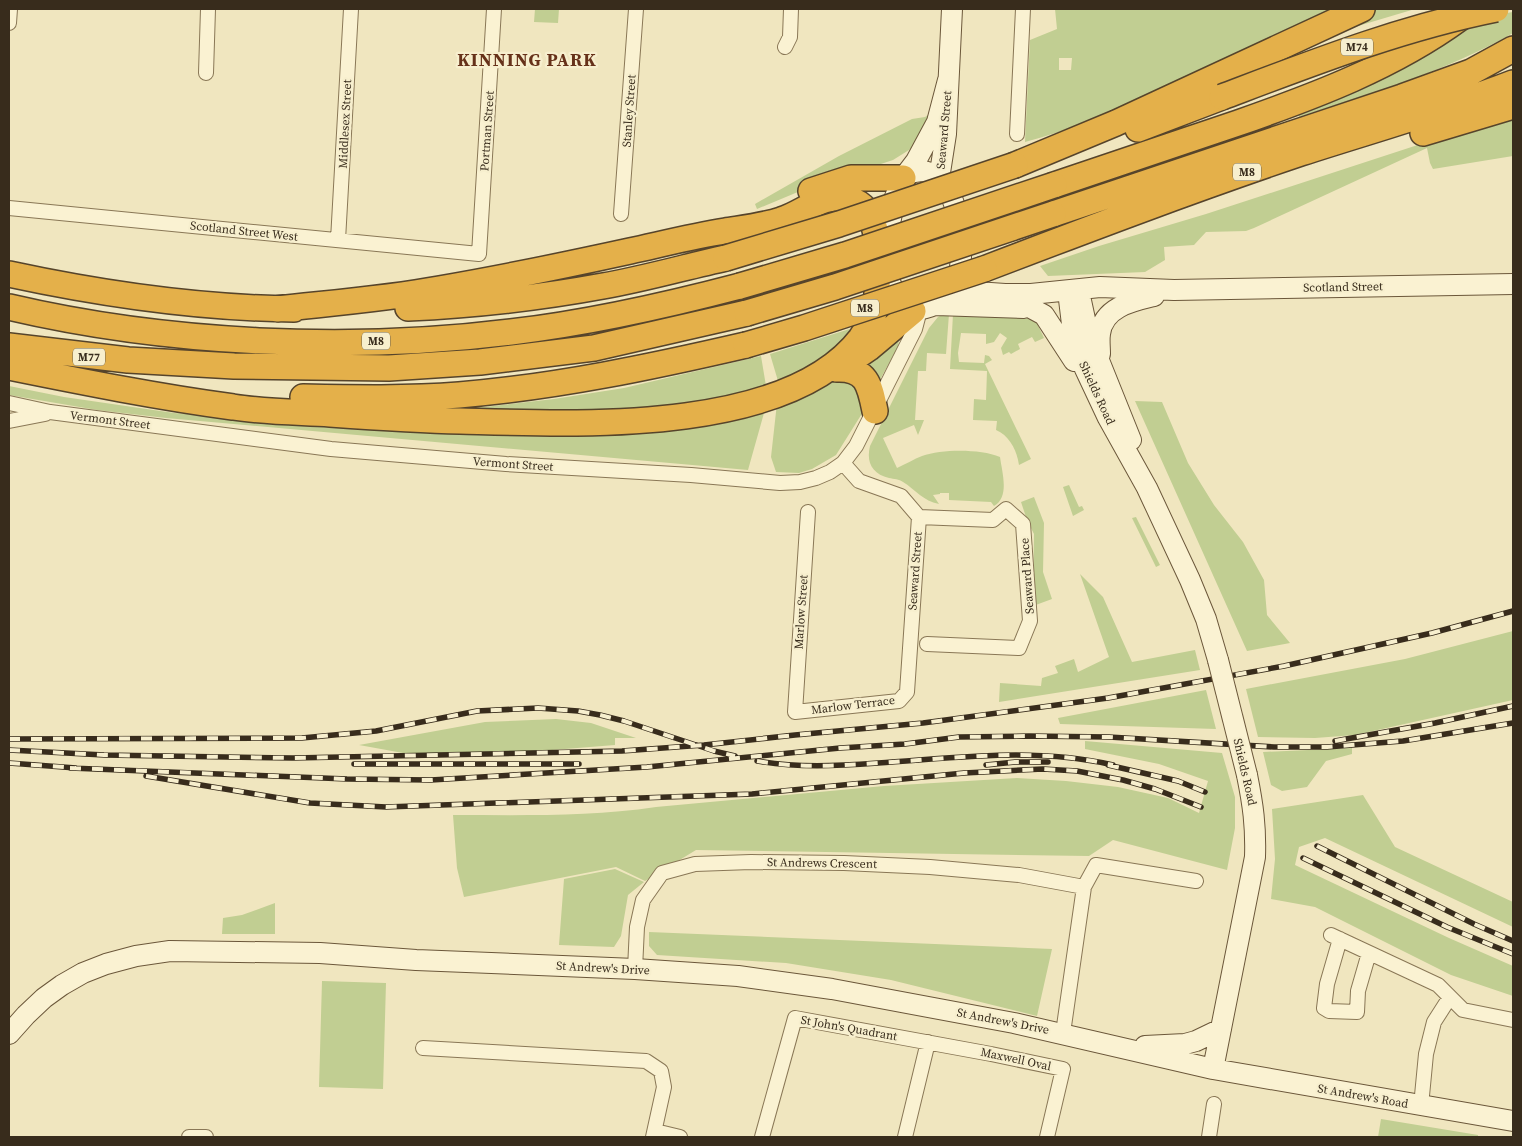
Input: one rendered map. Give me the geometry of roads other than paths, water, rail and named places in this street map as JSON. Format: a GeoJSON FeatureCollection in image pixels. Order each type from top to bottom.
{"type":"FeatureCollection","features":[{"type":"Feature","properties":{"kind":"highway"},"geometry":{"type":"LineString","coordinates":[[9,274],[96,292],[209,305],[277,309],[369,310],[481,304],[604,286],[726,258],[840,224],[1121,128],[1362,9]]}},
{"type":"Feature","properties":{"kind":"highway","name":"M8"},"geometry":{"type":"LineString","coordinates":[[9,307],[77,321],[190,336],[295,341],[372,341],[441,338],[529,329],[646,310],[740,286],[845,255],[1276,110],[1346,82],[1401,55],[1432,37],[1472,9]]}},
{"type":"Feature","properties":{"kind":"highway","name":"M74"},"geometry":{"type":"LineString","coordinates":[[1121,128],[1150,126],[1315,62],[1387,37],[1431,24],[1496,9]]}},
{"type":"Feature","properties":{"kind":"highway","name":"M8"},"geometry":{"type":"LineString","coordinates":[[9,332],[170,362],[303,368],[438,366],[594,348],[747,313],[835,287],[1402,98],[1470,72],[1513,49]]}},
{"type":"Feature","properties":{"kind":"highway","name":"M8"},"geometry":{"type":"LineString","coordinates":[[9,367],[88,382],[144,388],[269,396],[388,398],[457,395],[533,387],[654,366],[746,345],[804,328],[984,269],[1166,200],[1302,153],[1468,101],[1513,83]]}},
{"type":"Feature","properties":{"kind":"highway"},"geometry":{"type":"LineString","coordinates":[[984,269],[1308,167],[1513,106]]}},
{"type":"Feature","properties":{"kind":"highway"},"geometry":{"type":"LineString","coordinates":[[699,235],[749,219],[811,191],[851,178],[905,177]]}},
{"type":"Feature","properties":{"kind":"highway"},"geometry":{"type":"LineString","coordinates":[[277,309],[434,290],[622,253],[699,235],[776,222],[796,214],[816,202],[836,197],[855,202],[864,207],[873,222],[878,255],[878,297],[874,314],[860,338],[831,367],[818,377]]}},
{"type":"Feature","properties":{"kind":"highway"},"geometry":{"type":"LineString","coordinates":[[88,382],[235,408],[396,420],[562,423],[676,416],[739,406],[786,392],[818,377],[869,348],[923,309]]}},
{"type":"Feature","properties":{"kind":"highway","name":"M77"},"geometry":{"type":"LineString","coordinates":[[9,346],[95,357],[170,362]]}},
{"type":"Feature","properties":{"kind":"highway"},"geometry":{"type":"LineString","coordinates":[[818,377],[854,370],[862,376],[871,393],[875,411]]}},
{"type":"Feature","properties":{"kind":"street"},"geometry":{"type":"LineString","coordinates":[[9,23],[10,9]]}},
{"type":"Feature","properties":{"kind":"street"},"geometry":{"type":"LineString","coordinates":[[206,73],[208,9]]}},
{"type":"Feature","properties":{"kind":"street","name":"Middlesex Street"},"geometry":{"type":"LineString","coordinates":[[338,240],[351,9]]}},
{"type":"Feature","properties":{"kind":"street","name":"Portman Street"},"geometry":{"type":"LineString","coordinates":[[479,254],[494,9]]}},
{"type":"Feature","properties":{"kind":"street","name":"Stanley Street"},"geometry":{"type":"LineString","coordinates":[[621,214],[636,9]]}},
{"type":"Feature","properties":{"kind":"street"},"geometry":{"type":"LineString","coordinates":[[784,46],[790,37],[791,9]]}},
{"type":"Feature","properties":{"kind":"street","name":"Seaward Street"},"geometry":{"type":"LineString","coordinates":[[938,179],[946,134],[952,9]]}},
{"type":"Feature","properties":{"kind":"street"},"geometry":{"type":"LineString","coordinates":[[1017,134],[1023,9]]}},
{"type":"Feature","properties":{"kind":"street","name":"Seaward Street"},"geometry":{"type":"LineString","coordinates":[[923,309],[904,306],[897,298],[890,282],[890,224],[895,197],[937,122],[948,80]]}},
{"type":"Feature","properties":{"kind":"street"},"geometry":{"type":"LineString","coordinates":[[905,177],[918,172],[926,172],[938,179],[950,193],[956,204],[960,228],[961,267],[958,279],[950,295],[923,309]]}},
{"type":"Feature","properties":{"kind":"street","name":"Scotland Street West"},"geometry":{"type":"LineString","coordinates":[[9,208],[479,254]]}},
{"type":"Feature","properties":{"kind":"street","name":"Scotland Street"},"geometry":{"type":"LineString","coordinates":[[958,279],[968,289],[976,292],[1074,296]]}},
{"type":"Feature","properties":{"kind":"street","name":"Scotland Street"},"geometry":{"type":"LineString","coordinates":[[923,309],[1031,308],[1100,287],[1174,290],[1513,284]]}},
{"type":"Feature","properties":{"kind":"street"},"geometry":{"type":"LineString","coordinates":[[1100,366],[1100,334],[1102,326],[1114,309],[1125,303],[1174,290]]}},
{"type":"Feature","properties":{"kind":"street","name":"Shields Road"},"geometry":{"type":"LineString","coordinates":[[1074,296],[1100,366],[1121,413],[1147,488]]}},
{"type":"Feature","properties":{"kind":"street","name":"Shields Road"},"geometry":{"type":"LineString","coordinates":[[1074,296],[1074,341],[1108,418],[1147,488],[1206,619],[1247,775],[1254,810],[1256,831],[1255,857],[1213,1069]]}},
{"type":"Feature","properties":{"kind":"street"},"geometry":{"type":"LineString","coordinates":[[1031,308],[1044,315],[1066,351],[1092,384]]}},
{"type":"Feature","properties":{"kind":"street","name":"Vermont Street"},"geometry":{"type":"LineString","coordinates":[[9,403],[50,412],[331,449],[506,464],[759,481],[800,482],[830,472],[843,463],[856,446],[875,411],[923,309]]}},
{"type":"Feature","properties":{"kind":"street"},"geometry":{"type":"LineString","coordinates":[[9,421],[50,412]]}},
{"type":"Feature","properties":{"kind":"street","name":"Seaward Street"},"geometry":{"type":"LineString","coordinates":[[843,463],[859,481],[901,496],[919,517],[907,692]]}},
{"type":"Feature","properties":{"kind":"street","name":"Seaward Place"},"geometry":{"type":"LineString","coordinates":[[919,517],[993,520],[1006,509],[1023,524],[1030,620],[1019,648],[927,644]]}},
{"type":"Feature","properties":{"kind":"street","name":"Marlow Street"},"geometry":{"type":"LineString","coordinates":[[795,712],[808,512]]}},
{"type":"Feature","properties":{"kind":"street","name":"Marlow Terrace"},"geometry":{"type":"LineString","coordinates":[[795,712],[899,701],[907,692]]}},
{"type":"Feature","properties":{"kind":"street","name":"St Andrews Crescent"},"geometry":{"type":"LineString","coordinates":[[635,969],[637,927],[643,900],[662,873],[695,864],[834,862],[921,867],[1019,874],[1084,887]]}},
{"type":"Feature","properties":{"kind":"street"},"geometry":{"type":"LineString","coordinates":[[1063,1034],[1084,887],[1096,865],[1196,881]]}},
{"type":"Feature","properties":{"kind":"street"},"geometry":{"type":"LineString","coordinates":[[1369,953],[1358,991],[1357,1012],[1329,1011],[1324,1008],[1335,937],[1369,953],[1438,986],[1463,1010],[1513,1020]]}},
{"type":"Feature","properties":{"kind":"street","name":"St Andrew's Drive"},"geometry":{"type":"LineString","coordinates":[[9,1034],[44,998],[82,973],[106,964],[170,951],[320,952],[416,960],[635,969],[738,976],[822,987],[973,1015],[1110,1044],[1213,1069]]}},
{"type":"Feature","properties":{"kind":"street"},"geometry":{"type":"LineString","coordinates":[[1421,1106],[1426,1054],[1434,1022],[1450,997]]}},
{"type":"Feature","properties":{"kind":"street","name":"St John's Quadrant"},"geometry":{"type":"LineString","coordinates":[[762,1137],[795,1018],[928,1042]]}},
{"type":"Feature","properties":{"kind":"street"},"geometry":{"type":"LineString","coordinates":[[1110,1044],[1148,1046],[1185,1044],[1221,1029]]}},
{"type":"Feature","properties":{"kind":"street"},"geometry":{"type":"LineString","coordinates":[[905,1137],[928,1042]]}},
{"type":"Feature","properties":{"kind":"street","name":"Maxwell Oval"},"geometry":{"type":"LineString","coordinates":[[928,1042],[1063,1069],[1047,1137]]}},
{"type":"Feature","properties":{"kind":"street"},"geometry":{"type":"LineString","coordinates":[[423,1048],[646,1061],[662,1071],[664,1087],[654,1134],[680,1137]]}},
{"type":"Feature","properties":{"kind":"street","name":"St Andrew's Road"},"geometry":{"type":"LineString","coordinates":[[1213,1069],[1513,1121]]}},
{"type":"Feature","properties":{"kind":"street"},"geometry":{"type":"LineString","coordinates":[[1209,1137],[1214,1104]]}},
{"type":"Feature","properties":{"kind":"street"},"geometry":{"type":"LineString","coordinates":[[189,1137],[206,1137]]}},
{"type":"Feature","properties":{"kind":"railway"},"geometry":{"type":"LineString","coordinates":[[9,750],[104,755],[293,758],[622,751],[704,745],[923,723],[1108,698],[1284,666],[1432,633],[1513,611]]}},
{"type":"Feature","properties":{"kind":"railway"},"geometry":{"type":"LineString","coordinates":[[1335,741],[1435,723],[1513,706]]}},
{"type":"Feature","properties":{"kind":"railway"},"geometry":{"type":"LineString","coordinates":[[9,739],[302,738],[376,731],[477,711],[538,708],[578,711],[600,715],[735,756]]}},
{"type":"Feature","properties":{"kind":"railway"},"geometry":{"type":"LineString","coordinates":[[70,768],[347,779],[431,780],[647,767],[840,748],[905,744],[959,737],[1109,737],[1274,747],[1327,747],[1403,741],[1513,723]]}},
{"type":"Feature","properties":{"kind":"railway"},"geometry":{"type":"LineString","coordinates":[[757,761],[787,765],[832,766],[996,755],[1025,755],[1054,756],[1113,765]]}},
{"type":"Feature","properties":{"kind":"railway"},"geometry":{"type":"LineString","coordinates":[[986,765],[1015,762],[1048,762]]}},
{"type":"Feature","properties":{"kind":"railway"},"geometry":{"type":"LineString","coordinates":[[9,763],[76,768]]}},
{"type":"Feature","properties":{"kind":"railway"},"geometry":{"type":"LineString","coordinates":[[354,764],[579,764]]}},
{"type":"Feature","properties":{"kind":"railway"},"geometry":{"type":"LineString","coordinates":[[1108,765],[1178,781],[1205,792]]}},
{"type":"Feature","properties":{"kind":"railway"},"geometry":{"type":"LineString","coordinates":[[146,776],[310,803],[386,807],[752,794],[964,773],[1043,769],[1077,771],[1123,780],[1155,789],[1201,807]]}},
{"type":"Feature","properties":{"kind":"railway"},"geometry":{"type":"LineString","coordinates":[[1317,846],[1474,924],[1513,941]]}},
{"type":"Feature","properties":{"kind":"railway"},"geometry":{"type":"LineString","coordinates":[[1303,858],[1447,927],[1513,954]]}},
{"type":"Feature","properties":{"kind":"district","name":"KINNING PARK"},"geometry":{"type":"Point","coordinates":[527,59]}}]}
